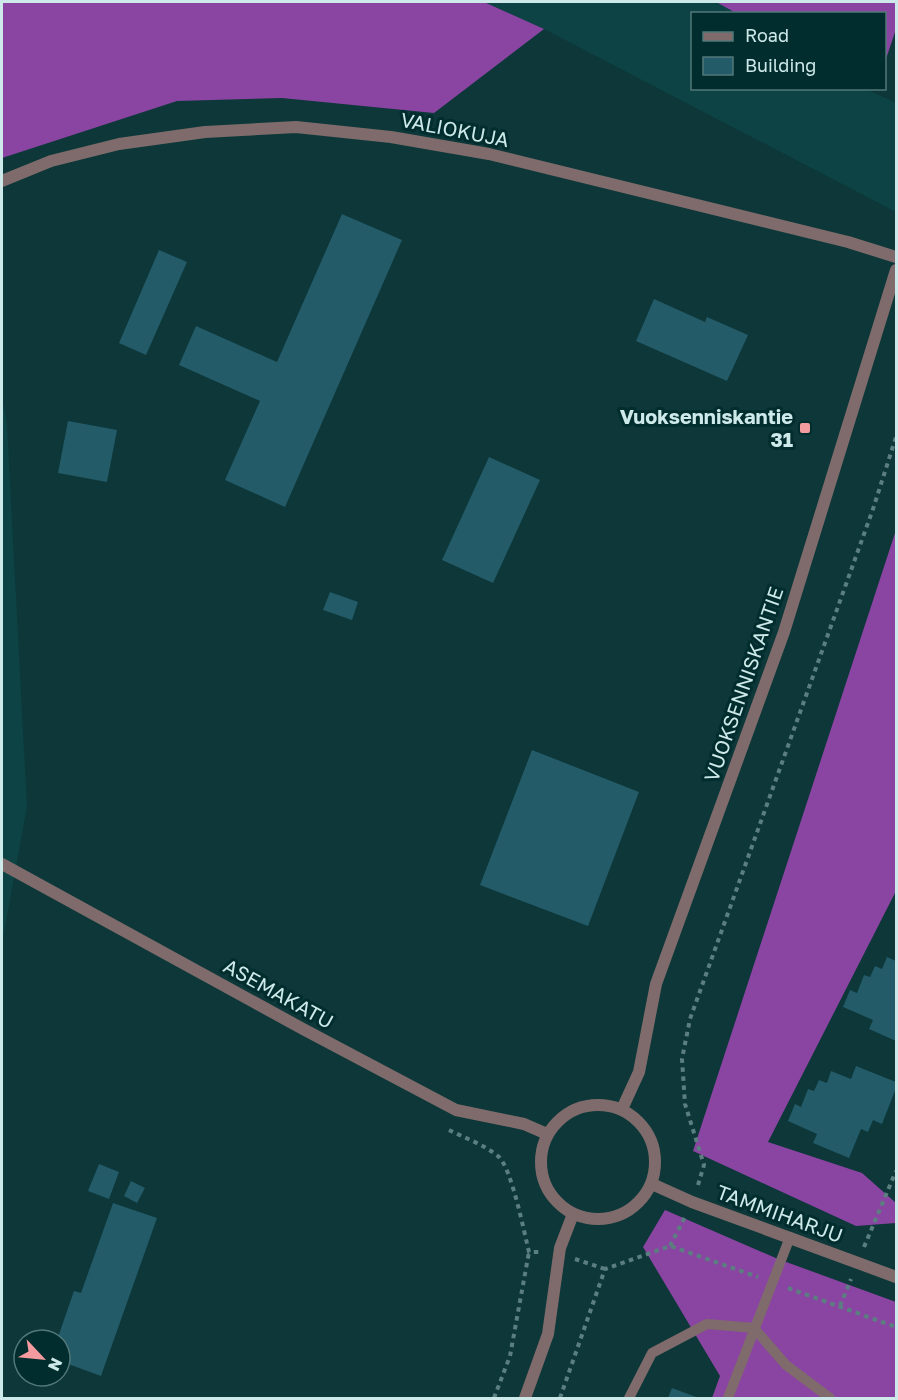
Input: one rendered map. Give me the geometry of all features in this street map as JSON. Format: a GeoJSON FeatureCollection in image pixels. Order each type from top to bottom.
{"type":"FeatureCollection","features":[{"type":"Feature","properties":{"kind":"street","name":"VALIOKUJA"},"geometry":{"type":"LineString","coordinates":[[2,181],[51,161],[119,144],[205,132],[296,127],[392,137],[489,154],[860,245],[897,257]]}},
{"type":"Feature","properties":{"kind":"street","name":"VUOKSENNISKANTIE"},"geometry":{"type":"LineString","coordinates":[[622,1109],[639,1072],[656,984],[784,632],[897,270]]}},
{"type":"Feature","properties":{"kind":"street","name":"ASEMAKATU"},"geometry":{"type":"LineString","coordinates":[[2,864],[456,1110],[524,1124],[547,1134]]}},
{"type":"Feature","properties":{"kind":"street"},"geometry":{"type":"LineString","coordinates":[[588,1104],[606,1104],[622,1109],[640,1122],[652,1141],[656,1162],[652,1184],[642,1200],[627,1212],[610,1218],[591,1219],[573,1214],[555,1200],[543,1180],[541,1157],[547,1134],[557,1120],[572,1110],[588,1104]]}},
{"type":"Feature","properties":{"kind":"street","name":"TAMMIHARJU"},"geometry":{"type":"LineString","coordinates":[[652,1184],[692,1202],[897,1277]]}},
{"type":"Feature","properties":{"kind":"street"},"geometry":{"type":"LineString","coordinates":[[525,1398],[548,1334],[559,1253],[573,1214]]}},
{"type":"Feature","properties":{"kind":"lane"},"geometry":{"type":"LineString","coordinates":[[728,1398],[790,1237]]}},
{"type":"Feature","properties":{"kind":"lane"},"geometry":{"type":"LineString","coordinates":[[628,1398],[652,1353],[706,1324],[754,1328],[786,1365],[830,1398]]}},
{"type":"Feature","properties":{"kind":"path"},"geometry":{"type":"LineString","coordinates":[[529,1252],[559,1253],[605,1269],[670,1245],[692,1202],[704,1165],[686,1104],[682,1059],[690,1020],[897,436]]}},
{"type":"Feature","properties":{"kind":"path"},"geometry":{"type":"LineString","coordinates":[[446,1128],[482,1146],[500,1159],[516,1196],[529,1252],[510,1356],[494,1398]]}},
{"type":"Feature","properties":{"kind":"path"},"geometry":{"type":"LineString","coordinates":[[840,1306],[897,1171]]}},
{"type":"Feature","properties":{"kind":"path"},"geometry":{"type":"LineString","coordinates":[[560,1398],[605,1269]]}},
{"type":"Feature","properties":{"kind":"shaded area"},"geometry":{"type":"Polygon","coordinates":[[[2,2],[484,2],[544,29],[434,113],[282,98],[177,101],[2,158],[2,2]]]}},
{"type":"Feature","properties":{"kind":"shaded area"},"geometry":{"type":"Polygon","coordinates":[[[484,2],[716,2],[734,12],[691,12],[691,90],[868,90],[896,103],[896,212],[544,29],[484,2]]]}},
{"type":"Feature","properties":{"kind":"shaded area"},"geometry":{"type":"Polygon","coordinates":[[[716,2],[896,2],[896,29],[886,59],[886,12],[734,12],[716,2]]]}},
{"type":"Feature","properties":{"kind":"shaded area"},"geometry":{"type":"Polygon","coordinates":[[[2,398],[7,424],[27,807],[2,943],[2,398]]]}},
{"type":"Feature","properties":{"kind":"shaded area"},"geometry":{"type":"Polygon","coordinates":[[[896,530],[896,891],[768,1142],[862,1173],[896,1203],[896,1223],[856,1226],[693,1151],[896,530]]]}},
{"type":"Feature","properties":{"kind":"shaded area"},"geometry":{"type":"Polygon","coordinates":[[[665,1210],[778,1259],[896,1302],[896,1398],[712,1398],[720,1376],[643,1247],[665,1210]]]}},
{"type":"Feature","properties":{"kind":"building"},"geometry":{"type":"Polygon","coordinates":[[[342,214],[402,240],[285,507],[225,480],[260,401],[179,365],[196,326],[277,362],[342,214]]]}},
{"type":"Feature","properties":{"kind":"building"},"geometry":{"type":"Polygon","coordinates":[[[159,250],[187,262],[146,355],[119,343],[159,250]]]}},
{"type":"Feature","properties":{"kind":"building"},"geometry":{"type":"Polygon","coordinates":[[[654,299],[705,322],[707,317],[748,335],[727,381],[636,341],[654,299]]]}},
{"type":"Feature","properties":{"kind":"building"},"geometry":{"type":"Polygon","coordinates":[[[68,421],[117,430],[107,482],[58,473],[68,421]]]}},
{"type":"Feature","properties":{"kind":"building"},"geometry":{"type":"Polygon","coordinates":[[[489,457],[540,480],[493,583],[442,560],[489,457]]]}},
{"type":"Feature","properties":{"kind":"building"},"geometry":{"type":"Polygon","coordinates":[[[330,592],[358,602],[352,620],[323,610],[330,592]]]}},
{"type":"Feature","properties":{"kind":"building"},"geometry":{"type":"Polygon","coordinates":[[[532,750],[639,792],[588,926],[480,885],[532,750]]]}},
{"type":"Feature","properties":{"kind":"building"},"geometry":{"type":"Polygon","coordinates":[[[887,957],[896,961],[896,1041],[869,1029],[873,1020],[843,1007],[850,990],[857,993],[864,975],[870,977],[875,966],[882,969],[887,957]]]}},
{"type":"Feature","properties":{"kind":"building"},"geometry":{"type":"Polygon","coordinates":[[[856,1066],[896,1082],[896,1088],[882,1124],[873,1120],[868,1132],[861,1129],[849,1158],[813,1143],[817,1134],[788,1121],[795,1104],[801,1107],[808,1089],[814,1091],[819,1080],[827,1083],[831,1071],[851,1079],[856,1066]]]}},
{"type":"Feature","properties":{"kind":"building"},"geometry":{"type":"Polygon","coordinates":[[[99,1164],[119,1172],[109,1199],[88,1191],[99,1164]]]}},
{"type":"Feature","properties":{"kind":"building"},"geometry":{"type":"Polygon","coordinates":[[[131,1181],[145,1188],[137,1203],[124,1196],[131,1181]]]}},
{"type":"Feature","properties":{"kind":"building"},"geometry":{"type":"Polygon","coordinates":[[[113,1203],[157,1218],[101,1376],[72,1365],[72,1328],[61,1328],[74,1291],[81,1293],[113,1203]]]}},
{"type":"Feature","properties":{"kind":"building"},"geometry":{"type":"Polygon","coordinates":[[[672,1388],[699,1398],[668,1398],[672,1388]]]}},
{"type":"Feature","properties":{"kind":"place","name":"Vuoksenniskantie 31"},"geometry":{"type":"Point","coordinates":[805,428]}}]}
